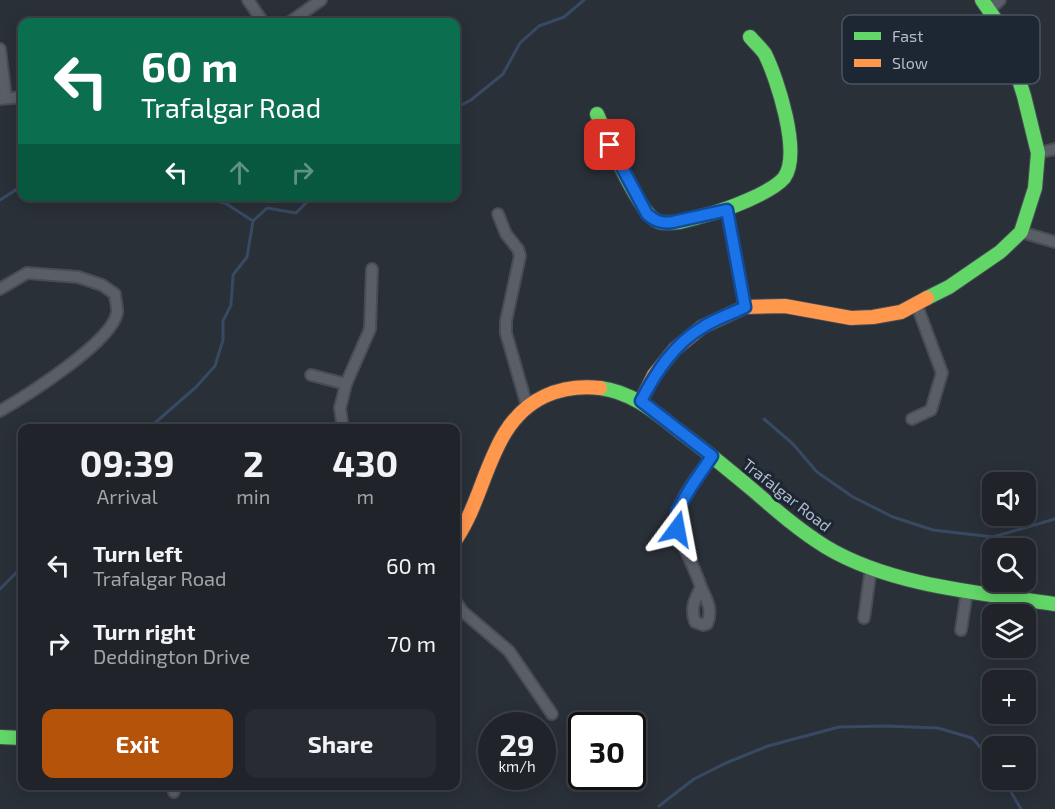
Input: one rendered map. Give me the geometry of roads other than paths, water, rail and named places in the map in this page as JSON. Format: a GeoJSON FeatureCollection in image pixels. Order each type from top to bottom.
{"type":"FeatureCollection","features":[{"type":"Feature","properties":{"kind":"street"},"geometry":{"type":"LineString","coordinates":[[248,0],[260,18]]}},
{"type":"Feature","properties":{"kind":"street"},"geometry":{"type":"LineString","coordinates":[[296,18],[321,0]]}},
{"type":"Feature","properties":{"kind":"street"},"geometry":{"type":"LineString","coordinates":[[985,5],[1000,0]]}},
{"type":"Feature","properties":{"kind":"street"},"geometry":{"type":"LineString","coordinates":[[597,114],[610,145],[647,214],[653,219],[666,223],[727,210],[776,185],[783,179],[790,161],[779,91],[764,52],[750,37]]}},
{"type":"Feature","properties":{"kind":"street"},"geometry":{"type":"LineString","coordinates":[[0,49],[3,99],[18,97]]}},
{"type":"Feature","properties":{"kind":"street"},"geometry":{"type":"LineString","coordinates":[[641,401],[654,375],[675,349],[702,327],[745,307],[785,306],[851,318],[901,312],[949,287],[1000,252],[1020,232],[1035,189],[1038,153],[1020,84]]}},
{"type":"Feature","properties":{"kind":"street"},"geometry":{"type":"LineString","coordinates":[[1038,153],[1055,149]]}},
{"type":"Feature","properties":{"kind":"street"},"geometry":{"type":"LineString","coordinates":[[727,210],[745,307]]}},
{"type":"Feature","properties":{"kind":"street"},"geometry":{"type":"LineString","coordinates":[[498,214],[506,234],[518,249],[520,256],[506,321],[506,333],[527,406]]}},
{"type":"Feature","properties":{"kind":"street"},"geometry":{"type":"LineString","coordinates":[[1020,232],[1055,242]]}},
{"type":"Feature","properties":{"kind":"street"},"geometry":{"type":"LineString","coordinates":[[342,424],[340,408],[346,384],[370,329],[372,269]]}},
{"type":"Feature","properties":{"kind":"street"},"geometry":{"type":"LineString","coordinates":[[0,289],[27,273],[78,277],[102,285],[115,294],[117,313],[108,332],[86,352],[21,399],[0,411]]}},
{"type":"Feature","properties":{"kind":"street"},"geometry":{"type":"LineString","coordinates":[[912,419],[931,410],[942,373],[916,303]]}},
{"type":"Feature","properties":{"kind":"street"},"geometry":{"type":"LineString","coordinates":[[311,375],[346,384]]}},
{"type":"Feature","properties":{"kind":"street","name":"Trafalgar Road"},"geometry":{"type":"LineString","coordinates":[[460,534],[476,503],[500,441],[514,420],[527,406],[552,393],[569,388],[591,386],[617,391],[641,401],[712,456],[804,533],[836,553],[871,568],[918,581],[1055,604]]}},
{"type":"Feature","properties":{"kind":"street"},"geometry":{"type":"LineString","coordinates":[[702,587],[677,529],[677,511],[712,456]]}},
{"type":"Feature","properties":{"kind":"street"},"geometry":{"type":"LineString","coordinates":[[864,618],[871,568]]}},
{"type":"Feature","properties":{"kind":"street"},"geometry":{"type":"LineString","coordinates":[[961,630],[967,591]]}},
{"type":"Feature","properties":{"kind":"street"},"geometry":{"type":"LineString","coordinates":[[460,608],[509,651],[551,712]]}},
{"type":"Feature","properties":{"kind":"street"},"geometry":{"type":"LineString","coordinates":[[0,737],[18,738]]}},
{"type":"Feature","properties":{"kind":"waterway"},"geometry":{"type":"LineString","coordinates":[[460,106],[471,100],[503,74],[520,43],[539,26],[564,17],[584,0]]}},
{"type":"Feature","properties":{"kind":"waterway"},"geometry":{"type":"LineString","coordinates":[[0,200],[18,189]]}},
{"type":"Feature","properties":{"kind":"waterway"},"geometry":{"type":"LineString","coordinates":[[216,201],[225,203],[253,221]]}},
{"type":"Feature","properties":{"kind":"waterway"},"geometry":{"type":"LineString","coordinates":[[154,424],[196,387],[215,366],[223,340],[223,321],[231,305],[233,275],[247,257],[253,221],[267,208],[296,213],[308,201]]}},
{"type":"Feature","properties":{"kind":"waterway"},"geometry":{"type":"LineString","coordinates":[[764,419],[793,444],[817,472],[853,497],[893,517],[933,530],[993,537],[1055,519]]}},
{"type":"Feature","properties":{"kind":"waterway"},"geometry":{"type":"LineString","coordinates":[[0,589],[17,572],[18,566]]}},
{"type":"Feature","properties":{"kind":"waterway"},"geometry":{"type":"LineString","coordinates":[[659,806],[694,779],[726,763],[768,746],[839,727],[938,728],[972,738],[982,749]]}},
{"type":"Feature","properties":{"kind":"waterway"},"geometry":{"type":"LineString","coordinates":[[1010,790],[1021,809]]}}]}
